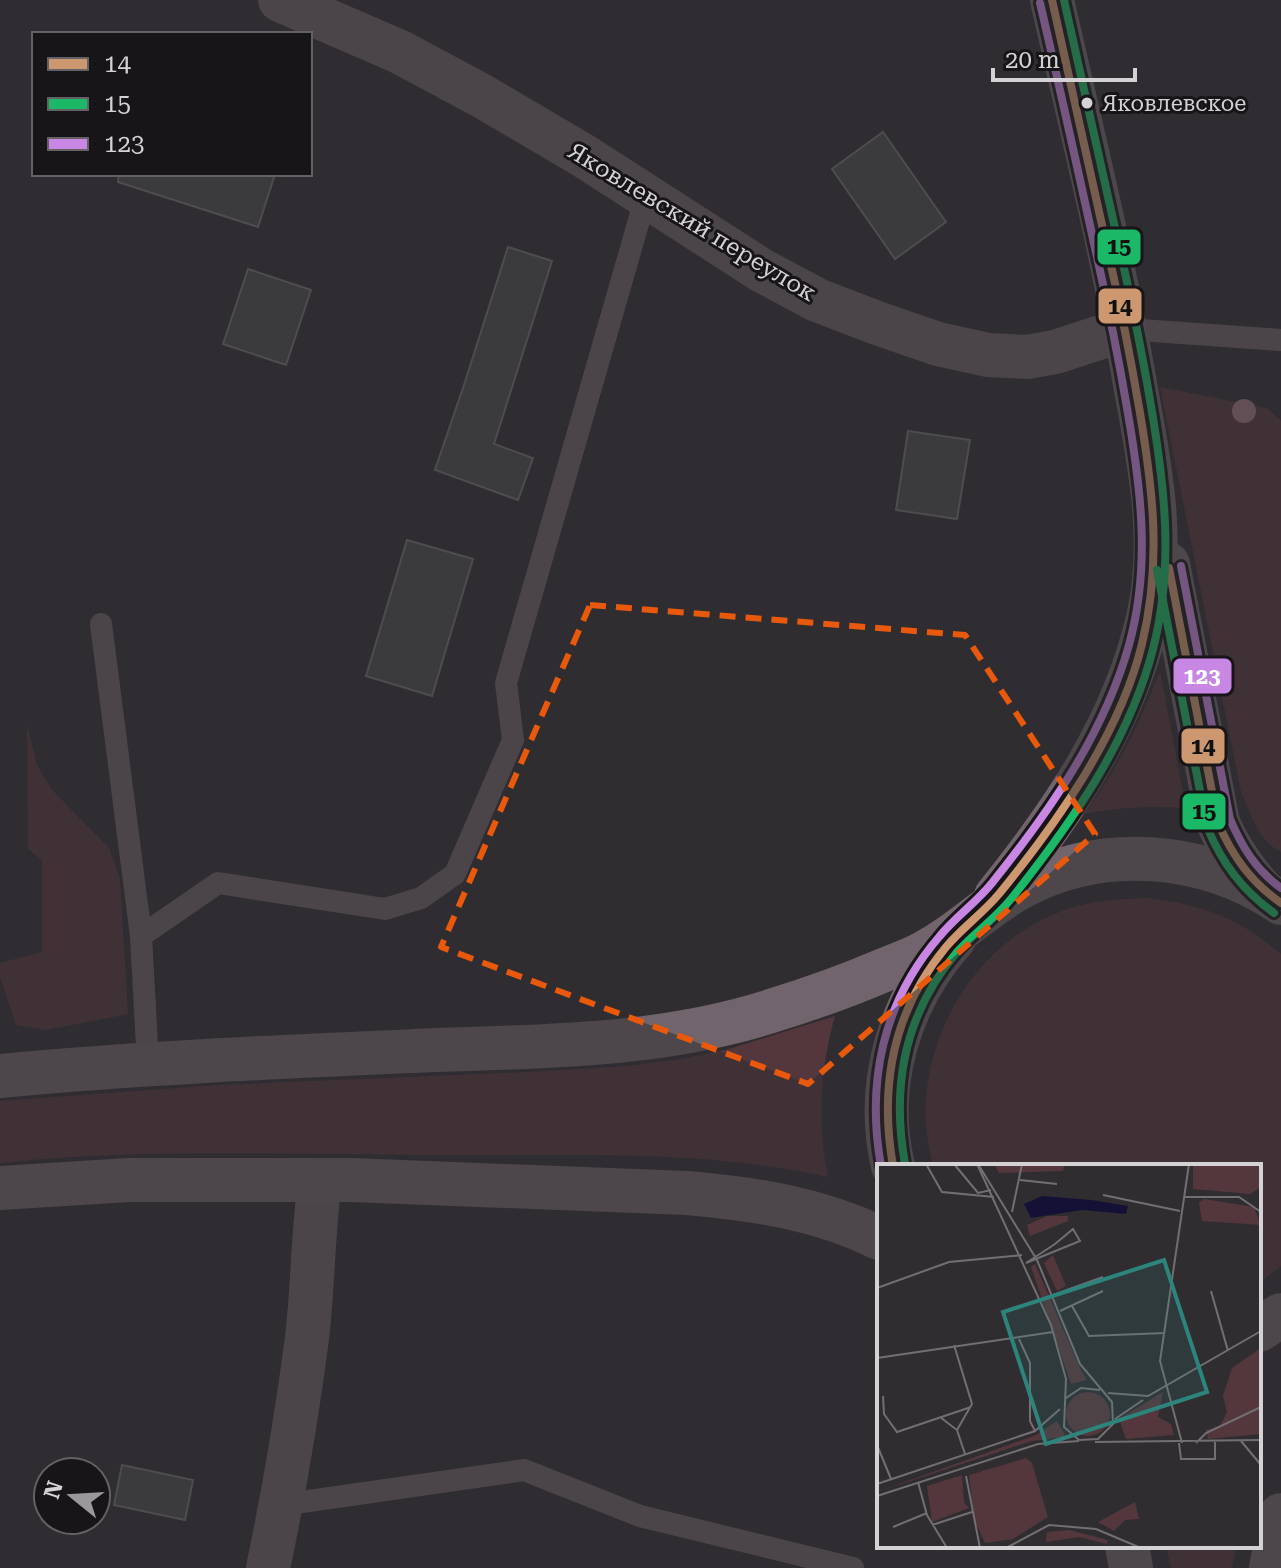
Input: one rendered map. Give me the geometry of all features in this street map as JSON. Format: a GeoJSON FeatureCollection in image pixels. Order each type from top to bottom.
{"type":"FeatureCollection","features":[{"type":"Feature","properties":{"kind":"main road"},"geometry":{"type":"LineString","coordinates":[[1052,0],[1126,329],[1218,823],[1242,868],[1276,899]]}},
{"type":"Feature","properties":{"kind":"main road"},"geometry":{"type":"LineString","coordinates":[[892,1164],[888,1146],[886,1099],[894,1046],[910,1003],[937,958],[977,916],[1049,828],[1084,774],[1123,698],[1149,616],[1155,574],[1156,527],[1151,471]]}},
{"type":"Feature","properties":{"kind":"main road"},"geometry":{"type":"LineString","coordinates":[[0,1076],[148,1064],[548,1046],[677,1034],[768,1012],[835,990],[924,953],[1023,886],[1061,870],[1099,861],[1146,858],[1191,864],[1229,875],[1276,899]]}},
{"type":"Feature","properties":{"kind":"main road"},"geometry":{"type":"LineString","coordinates":[[0,1188],[129,1180],[320,1180],[687,1193],[803,1209],[877,1237]]}},
{"type":"Feature","properties":{"kind":"main road"},"geometry":{"type":"LineString","coordinates":[[1261,1329],[1281,1315]]}},
{"type":"Feature","properties":{"kind":"main road"},"geometry":{"type":"LineString","coordinates":[[1271,1568],[1281,1515]]}},
{"type":"Feature","properties":{"kind":"main road"},"geometry":{"type":"LineString","coordinates":[[1127,1548],[1131,1568]]}},
{"type":"Feature","properties":{"kind":"street","name":"Яковлевский переулок"},"geometry":{"type":"LineString","coordinates":[[280,0],[400,52],[482,96],[572,149],[761,270],[817,300],[938,344],[988,355],[1027,357],[1055,352],[1126,329]]}},
{"type":"Feature","properties":{"kind":"street"},"geometry":{"type":"LineString","coordinates":[[268,1568],[307,1339],[320,1180]]}},
{"type":"Feature","properties":{"kind":"lane"},"geometry":{"type":"LineString","coordinates":[[141,936],[218,883],[385,909],[421,898],[455,874],[513,740],[506,683],[646,196]]}},
{"type":"Feature","properties":{"kind":"lane"},"geometry":{"type":"LineString","coordinates":[[1126,329],[1281,340]]}},
{"type":"Feature","properties":{"kind":"lane"},"geometry":{"type":"LineString","coordinates":[[101,624],[141,936],[148,1064]]}},
{"type":"Feature","properties":{"kind":"lane"},"geometry":{"type":"LineString","coordinates":[[281,1505],[524,1470],[640,1516],[853,1568]]}},
{"type":"Feature","properties":{"kind":"highlighted area"},"geometry":{"type":"Polygon","coordinates":[[[590,605],[965,635],[1095,834],[808,1084],[441,947],[590,605]]]}},
{"type":"Feature","properties":{"kind":"shaded area"},"geometry":{"type":"Polygon","coordinates":[[[1160,387],[1267,408],[1281,421],[1281,852],[1261,834],[1241,792],[1160,387]]]}},
{"type":"Feature","properties":{"kind":"shaded area"},"geometry":{"type":"Polygon","coordinates":[[[1160,671],[1186,808],[1135,808],[1084,814],[1127,745],[1160,671]]]}},
{"type":"Feature","properties":{"kind":"shaded area"},"geometry":{"type":"Polygon","coordinates":[[[27,724],[37,765],[52,790],[109,848],[120,879],[128,1014],[46,1030],[16,1025],[0,977],[0,963],[42,952],[42,860],[28,849],[27,724]]]}},
{"type":"Feature","properties":{"kind":"shaded area"},"geometry":{"type":"Polygon","coordinates":[[[1147,898],[1203,909],[1250,931],[1281,954],[1281,1266],[1261,1281],[1261,1164],[933,1164],[926,1116],[931,1067],[953,1007],[971,980],[992,956],[1044,919],[1074,907],[1119,899],[1147,898]]]}},
{"type":"Feature","properties":{"kind":"shaded area"},"geometry":{"type":"Polygon","coordinates":[[[835,1016],[826,1056],[821,1116],[828,1177],[730,1161],[580,1155],[161,1154],[0,1163],[0,1101],[218,1085],[628,1066],[729,1049],[835,1016]]]}},
{"type":"Feature","properties":{"kind":"shaded area"},"geometry":{"type":"Polygon","coordinates":[[[1166,1548],[1236,1548],[1232,1568],[1171,1568],[1166,1548]]]}},
{"type":"Feature","properties":{"kind":"building"},"geometry":{"type":"Polygon","coordinates":[[[883,132],[946,222],[895,259],[832,169],[883,132]]]}},
{"type":"Feature","properties":{"kind":"building"},"geometry":{"type":"Polygon","coordinates":[[[119,176],[274,176],[258,227],[118,182],[119,176]]]}},
{"type":"Feature","properties":{"kind":"building"},"geometry":{"type":"Polygon","coordinates":[[[508,247],[552,261],[494,444],[533,458],[518,500],[435,470],[508,247]]]}},
{"type":"Feature","properties":{"kind":"building"},"geometry":{"type":"Polygon","coordinates":[[[248,269],[311,290],[286,365],[223,344],[248,269]]]}},
{"type":"Feature","properties":{"kind":"building"},"geometry":{"type":"Polygon","coordinates":[[[908,431],[970,440],[957,519],[896,510],[908,431]]]}},
{"type":"Feature","properties":{"kind":"building"},"geometry":{"type":"Polygon","coordinates":[[[407,540],[473,559],[432,696],[366,676],[407,540]]]}},
{"type":"Feature","properties":{"kind":"building"},"geometry":{"type":"Polygon","coordinates":[[[122,1465],[193,1480],[185,1520],[114,1505],[122,1465]]]}},
{"type":"Feature","properties":{"kind":"transit line","name":"14"},"geometry":{"type":"LineString","coordinates":[[893,1164],[888,1107],[890,1078],[894,1050],[913,997],[946,947],[993,901],[1021,867],[1084,776],[1119,711],[1132,678],[1148,614],[1154,555],[1144,437],[1121,310],[1052,0]]}},
{"type":"Feature","properties":{"kind":"transit line","name":"15"},"geometry":{"type":"LineString","coordinates":[[905,1164],[900,1107],[902,1079],[906,1052],[925,1000],[957,952],[1005,906],[1076,812],[1129,717],[1153,649],[1160,618],[1165,528],[1156,437],[1132,306],[1064,0]]}},
{"type":"Feature","properties":{"kind":"transit line","name":"123"},"geometry":{"type":"LineString","coordinates":[[881,1164],[876,1104],[878,1074],[883,1044],[904,988],[939,937],[986,890],[1013,856],[1054,800],[1090,741],[1129,645],[1140,586],[1140,497],[1127,408],[1104,288],[1040,3]]}},
{"type":"Feature","properties":{"kind":"transit line","name":"123"},"geometry":{"type":"LineString","coordinates":[[1181,566],[1230,819],[1251,857],[1264,874],[1281,888]]}},
{"type":"Feature","properties":{"kind":"transit line","name":"14"},"geometry":{"type":"LineString","coordinates":[[1169,568],[1218,823],[1244,868],[1281,903]]}},
{"type":"Feature","properties":{"kind":"transit line","name":"15"},"geometry":{"type":"LineString","coordinates":[[1157,570],[1207,827],[1234,875],[1274,913]]}},
{"type":"Feature","properties":{"kind":"place","name":"Яковлевское"},"geometry":{"type":"Point","coordinates":[1087,103]}}]}
